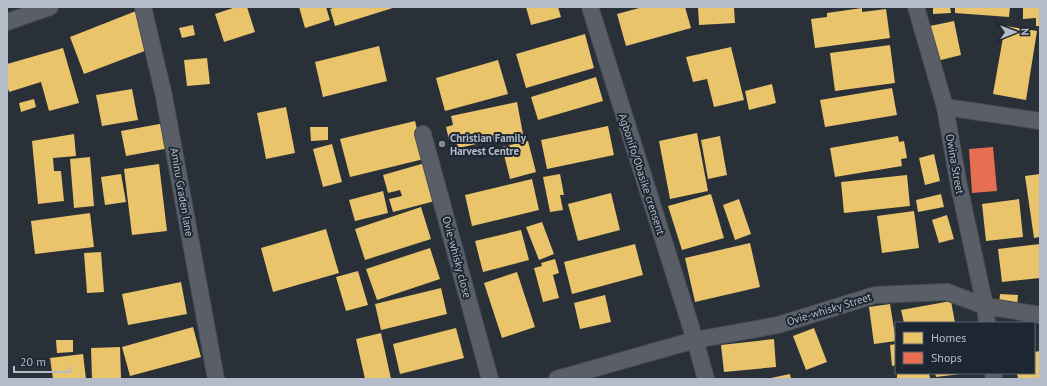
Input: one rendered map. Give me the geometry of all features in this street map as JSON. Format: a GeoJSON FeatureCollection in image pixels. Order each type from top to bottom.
{"type":"FeatureCollection","features":[{"type":"Feature","properties":{"kind":"street"},"geometry":{"type":"LineString","coordinates":[[7,22],[50,7]]}},
{"type":"Feature","properties":{"kind":"street","name":"Aminu Graden lane"},"geometry":{"type":"LineString","coordinates":[[143,7],[164,96],[216,379]]}},
{"type":"Feature","properties":{"kind":"street","name":"Agbonifo/Obasike crensent"},"geometry":{"type":"LineString","coordinates":[[590,7],[706,379]]}},
{"type":"Feature","properties":{"kind":"street","name":"Owina Street"},"geometry":{"type":"LineString","coordinates":[[916,7],[945,107],[959,186],[985,306],[987,322]]}},
{"type":"Feature","properties":{"kind":"street"},"geometry":{"type":"LineString","coordinates":[[945,107],[1040,121]]}},
{"type":"Feature","properties":{"kind":"street","name":"Ovie-whisky close"},"geometry":{"type":"LineString","coordinates":[[423,134],[490,379]]}},
{"type":"Feature","properties":{"kind":"street","name":"Ovie-whisky Street"},"geometry":{"type":"LineString","coordinates":[[557,379],[695,340],[778,325],[875,295],[947,292],[985,306],[1040,315]]}},
{"type":"Feature","properties":{"kind":"building: Homes"},"geometry":{"type":"Polygon","coordinates":[[[236,7],[247,7],[255,32],[224,42],[215,14],[236,7]]]}},
{"type":"Feature","properties":{"kind":"building: Homes"},"geometry":{"type":"Polygon","coordinates":[[[299,7],[326,7],[330,20],[305,28],[299,7]]]}},
{"type":"Feature","properties":{"kind":"building: Homes"},"geometry":{"type":"Polygon","coordinates":[[[336,7],[396,7],[335,26],[330,9],[336,7]]]}},
{"type":"Feature","properties":{"kind":"building: Homes"},"geometry":{"type":"Polygon","coordinates":[[[526,7],[558,7],[561,17],[531,25],[526,7]]]}},
{"type":"Feature","properties":{"kind":"building: Homes"},"geometry":{"type":"Polygon","coordinates":[[[643,7],[685,7],[691,28],[626,46],[617,14],[643,7]]]}},
{"type":"Feature","properties":{"kind":"building: Homes"},"geometry":{"type":"Polygon","coordinates":[[[698,7],[734,7],[735,23],[699,25],[698,7]]]}},
{"type":"Feature","properties":{"kind":"building: Homes"},"geometry":{"type":"Polygon","coordinates":[[[933,7],[950,7],[951,13],[933,14],[933,7]]]}},
{"type":"Feature","properties":{"kind":"building: Homes"},"geometry":{"type":"Polygon","coordinates":[[[955,7],[1010,7],[1009,17],[955,13],[955,7]]]}},
{"type":"Feature","properties":{"kind":"building: Homes"},"geometry":{"type":"Polygon","coordinates":[[[1023,7],[1040,7],[1040,26],[1036,26],[1036,18],[1023,19],[1023,7]]]}},
{"type":"Feature","properties":{"kind":"building: Homes"},"geometry":{"type":"Polygon","coordinates":[[[862,8],[862,12],[886,9],[890,38],[815,48],[811,19],[827,17],[827,13],[862,8]]]}},
{"type":"Feature","properties":{"kind":"building: Homes"},"geometry":{"type":"Polygon","coordinates":[[[136,11],[150,49],[84,74],[70,37],[136,11]]]}},
{"type":"Feature","properties":{"kind":"building: Homes"},"geometry":{"type":"Polygon","coordinates":[[[954,21],[961,55],[937,61],[930,26],[954,21]]]}},
{"type":"Feature","properties":{"kind":"building: Homes"},"geometry":{"type":"Polygon","coordinates":[[[193,25],[195,35],[182,38],[179,28],[193,25]]]}},
{"type":"Feature","properties":{"kind":"building: Homes"},"geometry":{"type":"Polygon","coordinates":[[[1005,26],[1037,31],[1026,100],[993,94],[1005,26]]]}},
{"type":"Feature","properties":{"kind":"building: Homes"},"geometry":{"type":"Polygon","coordinates":[[[585,34],[594,68],[526,88],[516,54],[585,34]]]}},
{"type":"Feature","properties":{"kind":"building: Homes"},"geometry":{"type":"Polygon","coordinates":[[[890,45],[895,83],[835,91],[830,53],[890,45]]]}},
{"type":"Feature","properties":{"kind":"building: Homes"},"geometry":{"type":"Polygon","coordinates":[[[379,46],[387,81],[323,97],[315,62],[379,46]]]}},
{"type":"Feature","properties":{"kind":"building: Homes"},"geometry":{"type":"Polygon","coordinates":[[[731,47],[744,100],[714,107],[707,79],[693,82],[686,57],[731,47]]]}},
{"type":"Feature","properties":{"kind":"building: Homes"},"geometry":{"type":"Polygon","coordinates":[[[63,48],[79,103],[49,111],[41,82],[9,92],[7,85],[7,64],[63,48]]]}},
{"type":"Feature","properties":{"kind":"building: Homes"},"geometry":{"type":"Polygon","coordinates":[[[207,58],[210,84],[187,86],[184,60],[207,58]]]}},
{"type":"Feature","properties":{"kind":"building: Homes"},"geometry":{"type":"Polygon","coordinates":[[[498,60],[508,94],[445,111],[436,78],[498,60]]]}},
{"type":"Feature","properties":{"kind":"building: Homes"},"geometry":{"type":"Polygon","coordinates":[[[596,77],[603,101],[538,120],[531,97],[596,77]]]}},
{"type":"Feature","properties":{"kind":"building: Homes"},"geometry":{"type":"Polygon","coordinates":[[[772,84],[776,103],[749,110],[745,91],[772,84]]]}},
{"type":"Feature","properties":{"kind":"building: Homes"},"geometry":{"type":"Polygon","coordinates":[[[892,88],[897,115],[825,127],[820,100],[892,88]]]}},
{"type":"Feature","properties":{"kind":"building: Homes"},"geometry":{"type":"Polygon","coordinates":[[[132,89],[138,120],[102,126],[96,95],[132,89]]]}},
{"type":"Feature","properties":{"kind":"building: Homes"},"geometry":{"type":"Polygon","coordinates":[[[34,99],[36,107],[21,112],[19,103],[34,99]]]}},
{"type":"Feature","properties":{"kind":"building: Homes"},"geometry":{"type":"Polygon","coordinates":[[[517,102],[523,134],[458,148],[455,138],[449,140],[446,127],[453,125],[451,116],[517,102]]]}},
{"type":"Feature","properties":{"kind":"building: Homes"},"geometry":{"type":"Polygon","coordinates":[[[286,107],[295,153],[266,159],[257,113],[286,107]]]}},
{"type":"Feature","properties":{"kind":"building: Homes"},"geometry":{"type":"Polygon","coordinates":[[[415,121],[424,159],[350,177],[340,139],[415,121]]]}},
{"type":"Feature","properties":{"kind":"building: Homes"},"geometry":{"type":"Polygon","coordinates":[[[165,123],[170,148],[126,156],[121,131],[165,123]]]}},
{"type":"Feature","properties":{"kind":"building: Homes"},"geometry":{"type":"Polygon","coordinates":[[[608,126],[614,155],[547,169],[541,140],[608,126]]]}},
{"type":"Feature","properties":{"kind":"building: Homes"},"geometry":{"type":"Polygon","coordinates":[[[310,127],[328,127],[328,140],[311,141],[310,127]]]}},
{"type":"Feature","properties":{"kind":"building: Homes"},"geometry":{"type":"Polygon","coordinates":[[[697,133],[708,191],[670,199],[659,141],[697,133]]]}},
{"type":"Feature","properties":{"kind":"building: Homes"},"geometry":{"type":"Polygon","coordinates":[[[74,134],[76,156],[53,158],[54,171],[61,171],[64,201],[38,204],[32,141],[74,134]]]}},
{"type":"Feature","properties":{"kind":"building: Homes"},"geometry":{"type":"Polygon","coordinates":[[[720,136],[727,175],[708,179],[701,140],[720,136]]]}},
{"type":"Feature","properties":{"kind":"building: Homes"},"geometry":{"type":"Polygon","coordinates":[[[898,136],[899,142],[904,141],[907,158],[901,159],[902,166],[835,177],[830,148],[898,136]]]}},
{"type":"Feature","properties":{"kind":"building: Homes"},"geometry":{"type":"Polygon","coordinates":[[[528,141],[536,172],[510,179],[502,147],[528,141]]]}},
{"type":"Feature","properties":{"kind":"building: Homes"},"geometry":{"type":"Polygon","coordinates":[[[332,144],[342,182],[323,187],[313,149],[332,144]]]}},
{"type":"Feature","properties":{"kind":"building: Homes"},"geometry":{"type":"Polygon","coordinates":[[[934,154],[940,181],[925,185],[919,158],[934,154]]]}},
{"type":"Feature","properties":{"kind":"building: Homes"},"geometry":{"type":"Polygon","coordinates":[[[90,157],[94,206],[74,208],[70,159],[90,157]]]}},
{"type":"Feature","properties":{"kind":"building: Homes"},"geometry":{"type":"Polygon","coordinates":[[[425,163],[435,201],[393,212],[389,199],[402,196],[400,190],[388,193],[383,175],[425,163]]]}},
{"type":"Feature","properties":{"kind":"building: Homes"},"geometry":{"type":"Polygon","coordinates":[[[159,164],[167,231],[132,235],[124,169],[159,164]]]}},
{"type":"Feature","properties":{"kind":"building: Homes"},"geometry":{"type":"Polygon","coordinates":[[[121,174],[126,202],[105,205],[101,177],[121,174]]]}},
{"type":"Feature","properties":{"kind":"building: Homes"},"geometry":{"type":"Polygon","coordinates":[[[560,174],[564,195],[560,195],[563,210],[550,212],[543,177],[560,174]]]}},
{"type":"Feature","properties":{"kind":"building: Homes"},"geometry":{"type":"Polygon","coordinates":[[[1040,174],[1040,237],[1034,238],[1025,176],[1040,174]]]}},
{"type":"Feature","properties":{"kind":"building: Homes"},"geometry":{"type":"Polygon","coordinates":[[[907,175],[910,206],[844,213],[841,182],[907,175]]]}},
{"type":"Feature","properties":{"kind":"building: Homes"},"geometry":{"type":"Polygon","coordinates":[[[532,179],[539,210],[472,226],[465,195],[532,179]]]}},
{"type":"Feature","properties":{"kind":"building: Homes"},"geometry":{"type":"Polygon","coordinates":[[[383,191],[388,213],[355,221],[349,200],[383,191]]]}},
{"type":"Feature","properties":{"kind":"building: Homes"},"geometry":{"type":"Polygon","coordinates":[[[611,193],[620,230],[578,241],[568,204],[611,193]]]}},
{"type":"Feature","properties":{"kind":"building: Homes"},"geometry":{"type":"Polygon","coordinates":[[[711,194],[724,238],[682,250],[668,206],[711,194]]]}},
{"type":"Feature","properties":{"kind":"building: Homes"},"geometry":{"type":"Polygon","coordinates":[[[941,194],[944,207],[918,212],[916,200],[941,194]]]}},
{"type":"Feature","properties":{"kind":"building: Homes"},"geometry":{"type":"Polygon","coordinates":[[[739,199],[751,234],[735,240],[723,205],[739,199]]]}},
{"type":"Feature","properties":{"kind":"building: Homes"},"geometry":{"type":"Polygon","coordinates":[[[1019,199],[1023,237],[986,241],[982,204],[1019,199]]]}},
{"type":"Feature","properties":{"kind":"building: Homes"},"geometry":{"type":"Polygon","coordinates":[[[421,207],[431,239],[365,260],[355,229],[421,207]]]}},
{"type":"Feature","properties":{"kind":"building: Homes"},"geometry":{"type":"Polygon","coordinates":[[[914,211],[919,248],[882,253],[877,216],[914,211]]]}},
{"type":"Feature","properties":{"kind":"building: Homes"},"geometry":{"type":"Polygon","coordinates":[[[90,213],[94,247],[35,254],[31,221],[90,213]]]}},
{"type":"Feature","properties":{"kind":"building: Homes"},"geometry":{"type":"Polygon","coordinates":[[[947,215],[954,239],[939,243],[932,220],[947,215]]]}},
{"type":"Feature","properties":{"kind":"building: Homes"},"geometry":{"type":"Polygon","coordinates":[[[542,222],[554,254],[539,260],[526,227],[542,222]]]}},
{"type":"Feature","properties":{"kind":"building: Homes"},"geometry":{"type":"Polygon","coordinates":[[[326,229],[339,273],[273,292],[261,248],[326,229]]]}},
{"type":"Feature","properties":{"kind":"building: Homes"},"geometry":{"type":"Polygon","coordinates":[[[521,230],[529,260],[483,272],[475,241],[521,230]]]}},
{"type":"Feature","properties":{"kind":"building: Homes"},"geometry":{"type":"Polygon","coordinates":[[[750,243],[760,287],[695,302],[685,258],[750,243]]]}},
{"type":"Feature","properties":{"kind":"building: Homes"},"geometry":{"type":"Polygon","coordinates":[[[635,244],[643,275],[572,294],[564,262],[635,244]]]}},
{"type":"Feature","properties":{"kind":"building: Homes"},"geometry":{"type":"Polygon","coordinates":[[[1040,244],[1040,278],[1002,282],[998,249],[1040,244]]]}},
{"type":"Feature","properties":{"kind":"building: Homes"},"geometry":{"type":"Polygon","coordinates":[[[430,248],[440,279],[377,300],[366,269],[430,248]]]}},
{"type":"Feature","properties":{"kind":"building: Homes"},"geometry":{"type":"Polygon","coordinates":[[[101,252],[104,292],[87,293],[84,253],[101,252]]]}},
{"type":"Feature","properties":{"kind":"building: Homes"},"geometry":{"type":"Polygon","coordinates":[[[555,259],[559,273],[553,275],[559,298],[543,302],[534,268],[542,266],[541,263],[555,259]]]}},
{"type":"Feature","properties":{"kind":"building: Homes"},"geometry":{"type":"Polygon","coordinates":[[[358,271],[368,305],[346,311],[336,277],[358,271]]]}},
{"type":"Feature","properties":{"kind":"building: Homes"},"geometry":{"type":"Polygon","coordinates":[[[517,272],[535,327],[502,338],[484,283],[517,272]]]}},
{"type":"Feature","properties":{"kind":"building: Homes"},"geometry":{"type":"Polygon","coordinates":[[[181,282],[187,314],[128,325],[122,294],[181,282]]]}},
{"type":"Feature","properties":{"kind":"building: Homes"},"geometry":{"type":"Polygon","coordinates":[[[441,288],[447,314],[381,330],[375,304],[441,288]]]}},
{"type":"Feature","properties":{"kind":"building: Homes"},"geometry":{"type":"Polygon","coordinates":[[[1000,294],[1018,295],[1017,306],[999,304],[1000,294]]]}},
{"type":"Feature","properties":{"kind":"building: Homes"},"geometry":{"type":"Polygon","coordinates":[[[605,295],[611,322],[580,329],[574,303],[605,295]]]}},
{"type":"Feature","properties":{"kind":"building: Homes"},"geometry":{"type":"Polygon","coordinates":[[[951,301],[955,322],[904,322],[901,310],[951,301]]]}},
{"type":"Feature","properties":{"kind":"building: Homes"},"geometry":{"type":"Polygon","coordinates":[[[890,304],[895,341],[874,344],[869,307],[890,304]]]}},
{"type":"Feature","properties":{"kind":"building: Homes"},"geometry":{"type":"Polygon","coordinates":[[[193,327],[201,357],[130,376],[122,347],[193,327]]]}},
{"type":"Feature","properties":{"kind":"building: Homes"},"geometry":{"type":"Polygon","coordinates":[[[456,328],[464,358],[400,374],[393,344],[456,328]]]}},
{"type":"Feature","properties":{"kind":"building: Homes"},"geometry":{"type":"Polygon","coordinates":[[[814,328],[827,362],[806,370],[793,336],[814,328]]]}},
{"type":"Feature","properties":{"kind":"building: Homes"},"geometry":{"type":"Polygon","coordinates":[[[381,333],[391,379],[365,379],[356,339],[381,333]]]}},
{"type":"Feature","properties":{"kind":"building: Homes"},"geometry":{"type":"Polygon","coordinates":[[[774,339],[776,367],[724,372],[721,345],[774,339]]]}},
{"type":"Feature","properties":{"kind":"building: Homes"},"geometry":{"type":"Polygon","coordinates":[[[56,340],[73,340],[73,352],[57,353],[56,340]]]}},
{"type":"Feature","properties":{"kind":"building: Homes"},"geometry":{"type":"Polygon","coordinates":[[[895,344],[895,365],[892,366],[890,345],[895,344]]]}},
{"type":"Feature","properties":{"kind":"building: Homes"},"geometry":{"type":"Polygon","coordinates":[[[120,347],[121,379],[92,379],[91,348],[120,347]]]}},
{"type":"Feature","properties":{"kind":"building: Homes"},"geometry":{"type":"Polygon","coordinates":[[[1040,351],[1040,379],[1018,379],[1017,374],[1035,374],[1035,352],[1040,351]]]}},
{"type":"Feature","properties":{"kind":"building: Homes"},"geometry":{"type":"Polygon","coordinates":[[[83,354],[86,379],[53,379],[50,358],[83,354]]]}},
{"type":"Feature","properties":{"kind":"building: Homes"},"geometry":{"type":"Polygon","coordinates":[[[790,374],[791,379],[771,379],[771,378],[790,374]]]}},
{"type":"Feature","properties":{"kind":"building: Homes"},"geometry":{"type":"Polygon","coordinates":[[[897,374],[929,374],[930,378],[897,379],[897,374]]]}},
{"type":"Feature","properties":{"kind":"building: Homes"},"geometry":{"type":"Polygon","coordinates":[[[935,374],[960,374],[936,377],[935,374]]]}},
{"type":"Feature","properties":{"kind":"building: Shops"},"geometry":{"type":"Polygon","coordinates":[[[993,147],[997,191],[972,193],[969,149],[993,147]]]}},
{"type":"Feature","properties":{"kind":"place","name":"Christian Family Harvest Centre"},"geometry":{"type":"Point","coordinates":[442,144]}}]}
